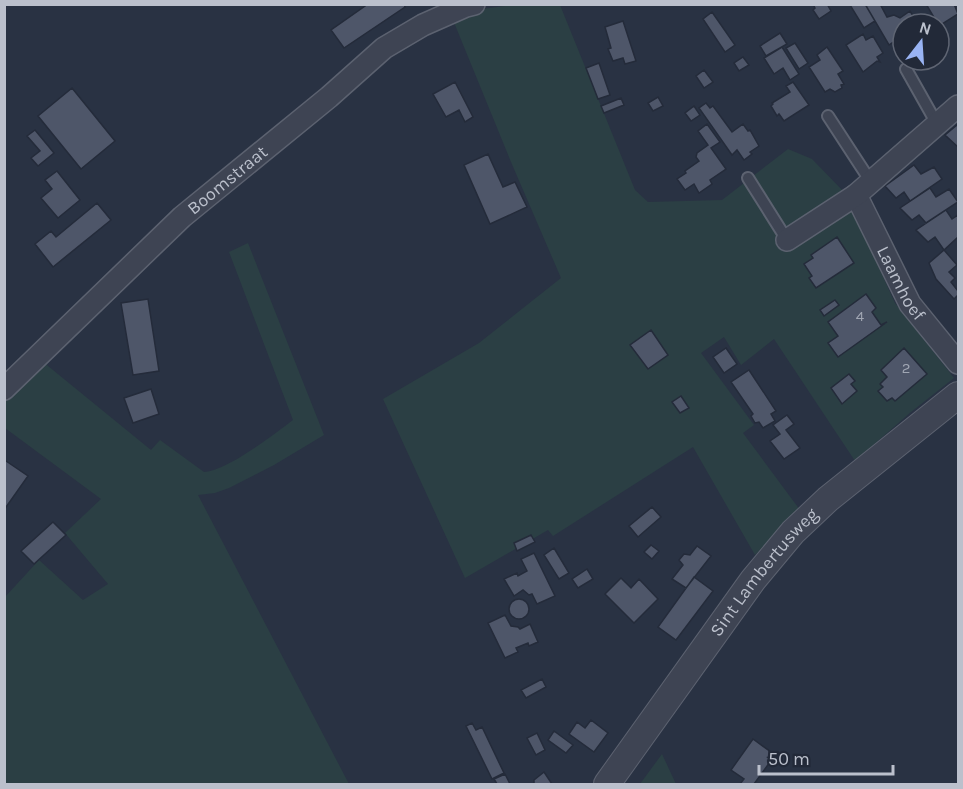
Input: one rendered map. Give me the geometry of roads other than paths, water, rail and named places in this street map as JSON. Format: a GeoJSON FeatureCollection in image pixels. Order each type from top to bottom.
{"type":"FeatureCollection","features":[{"type":"Feature","properties":{"kind":"street","name":"Boomstraat"},"geometry":{"type":"LineString","coordinates":[[4,389],[182,217],[329,97],[384,48],[423,25],[474,4]]}},
{"type":"Feature","properties":{"kind":"street"},"geometry":{"type":"LineString","coordinates":[[787,240],[864,188],[958,106]]}},
{"type":"Feature","properties":{"kind":"street","name":"Laamhoef"},"geometry":{"type":"LineString","coordinates":[[864,188],[910,304],[958,363]]}},
{"type":"Feature","properties":{"kind":"street","name":"Sint Lambertusweg"},"geometry":{"type":"LineString","coordinates":[[607,784],[753,580],[793,532],[828,499],[958,395]]}},
{"type":"Feature","properties":{"kind":"lane"},"geometry":{"type":"LineString","coordinates":[[908,72],[937,124]]}},
{"type":"Feature","properties":{"kind":"lane"},"geometry":{"type":"LineString","coordinates":[[828,116],[864,188]]}},
{"type":"Feature","properties":{"kind":"lane"},"geometry":{"type":"LineString","coordinates":[[748,178],[787,240]]}}]}
